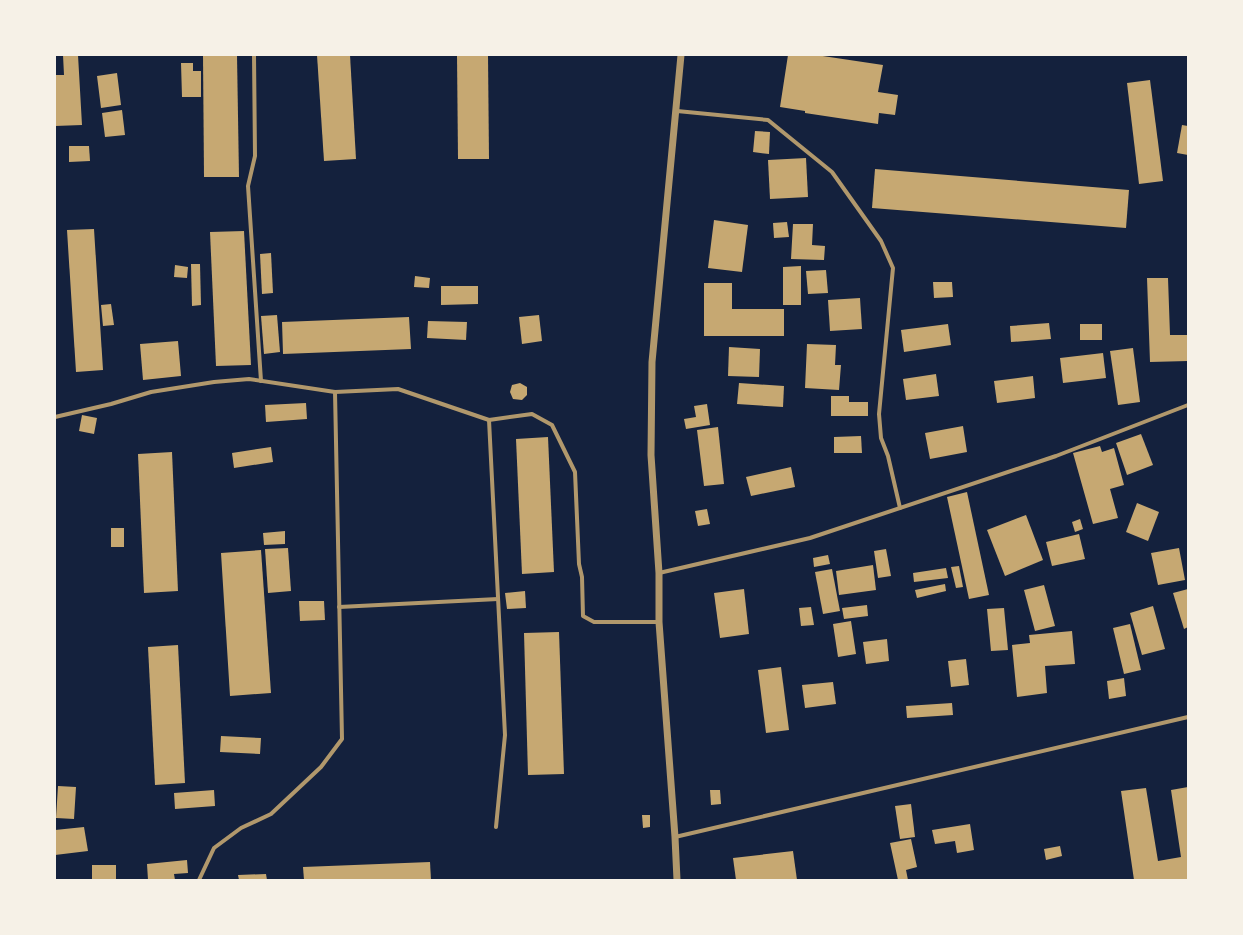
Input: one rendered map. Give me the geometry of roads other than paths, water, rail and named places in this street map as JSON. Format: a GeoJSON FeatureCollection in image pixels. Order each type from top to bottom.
{"type":"FeatureCollection","features":[{"type":"Feature","properties":{"kind":"street"},"geometry":{"type":"LineString","coordinates":[[254,55],[255,156],[248,186],[261,381]]}},
{"type":"Feature","properties":{"kind":"street"},"geometry":{"type":"LineString","coordinates":[[677,880],[659,622],[659,573],[651,455],[652,362],[677,111],[681,55]]}},
{"type":"Feature","properties":{"kind":"street"},"geometry":{"type":"LineString","coordinates":[[677,111],[768,120],[832,172],[881,241],[893,268],[879,414],[881,438],[888,456],[900,508]]}},
{"type":"Feature","properties":{"kind":"street"},"geometry":{"type":"LineString","coordinates":[[55,417],[111,404],[151,392],[230,380],[249,379],[335,392],[398,389],[489,420],[532,414],[552,425],[575,472],[583,616],[594,622],[659,622]]}},
{"type":"Feature","properties":{"kind":"street"},"geometry":{"type":"LineString","coordinates":[[199,880],[214,848],[241,828],[271,814],[321,767],[342,739],[335,392]]}},
{"type":"Feature","properties":{"kind":"street"},"geometry":{"type":"LineString","coordinates":[[659,573],[810,538],[1056,456],[1188,405]]}},
{"type":"Feature","properties":{"kind":"street"},"geometry":{"type":"LineString","coordinates":[[489,420],[505,735],[496,827]]}},
{"type":"Feature","properties":{"kind":"street"},"geometry":{"type":"LineString","coordinates":[[339,607],[498,599]]}},
{"type":"Feature","properties":{"kind":"street"},"geometry":{"type":"LineString","coordinates":[[675,837],[1188,717]]}}]}
